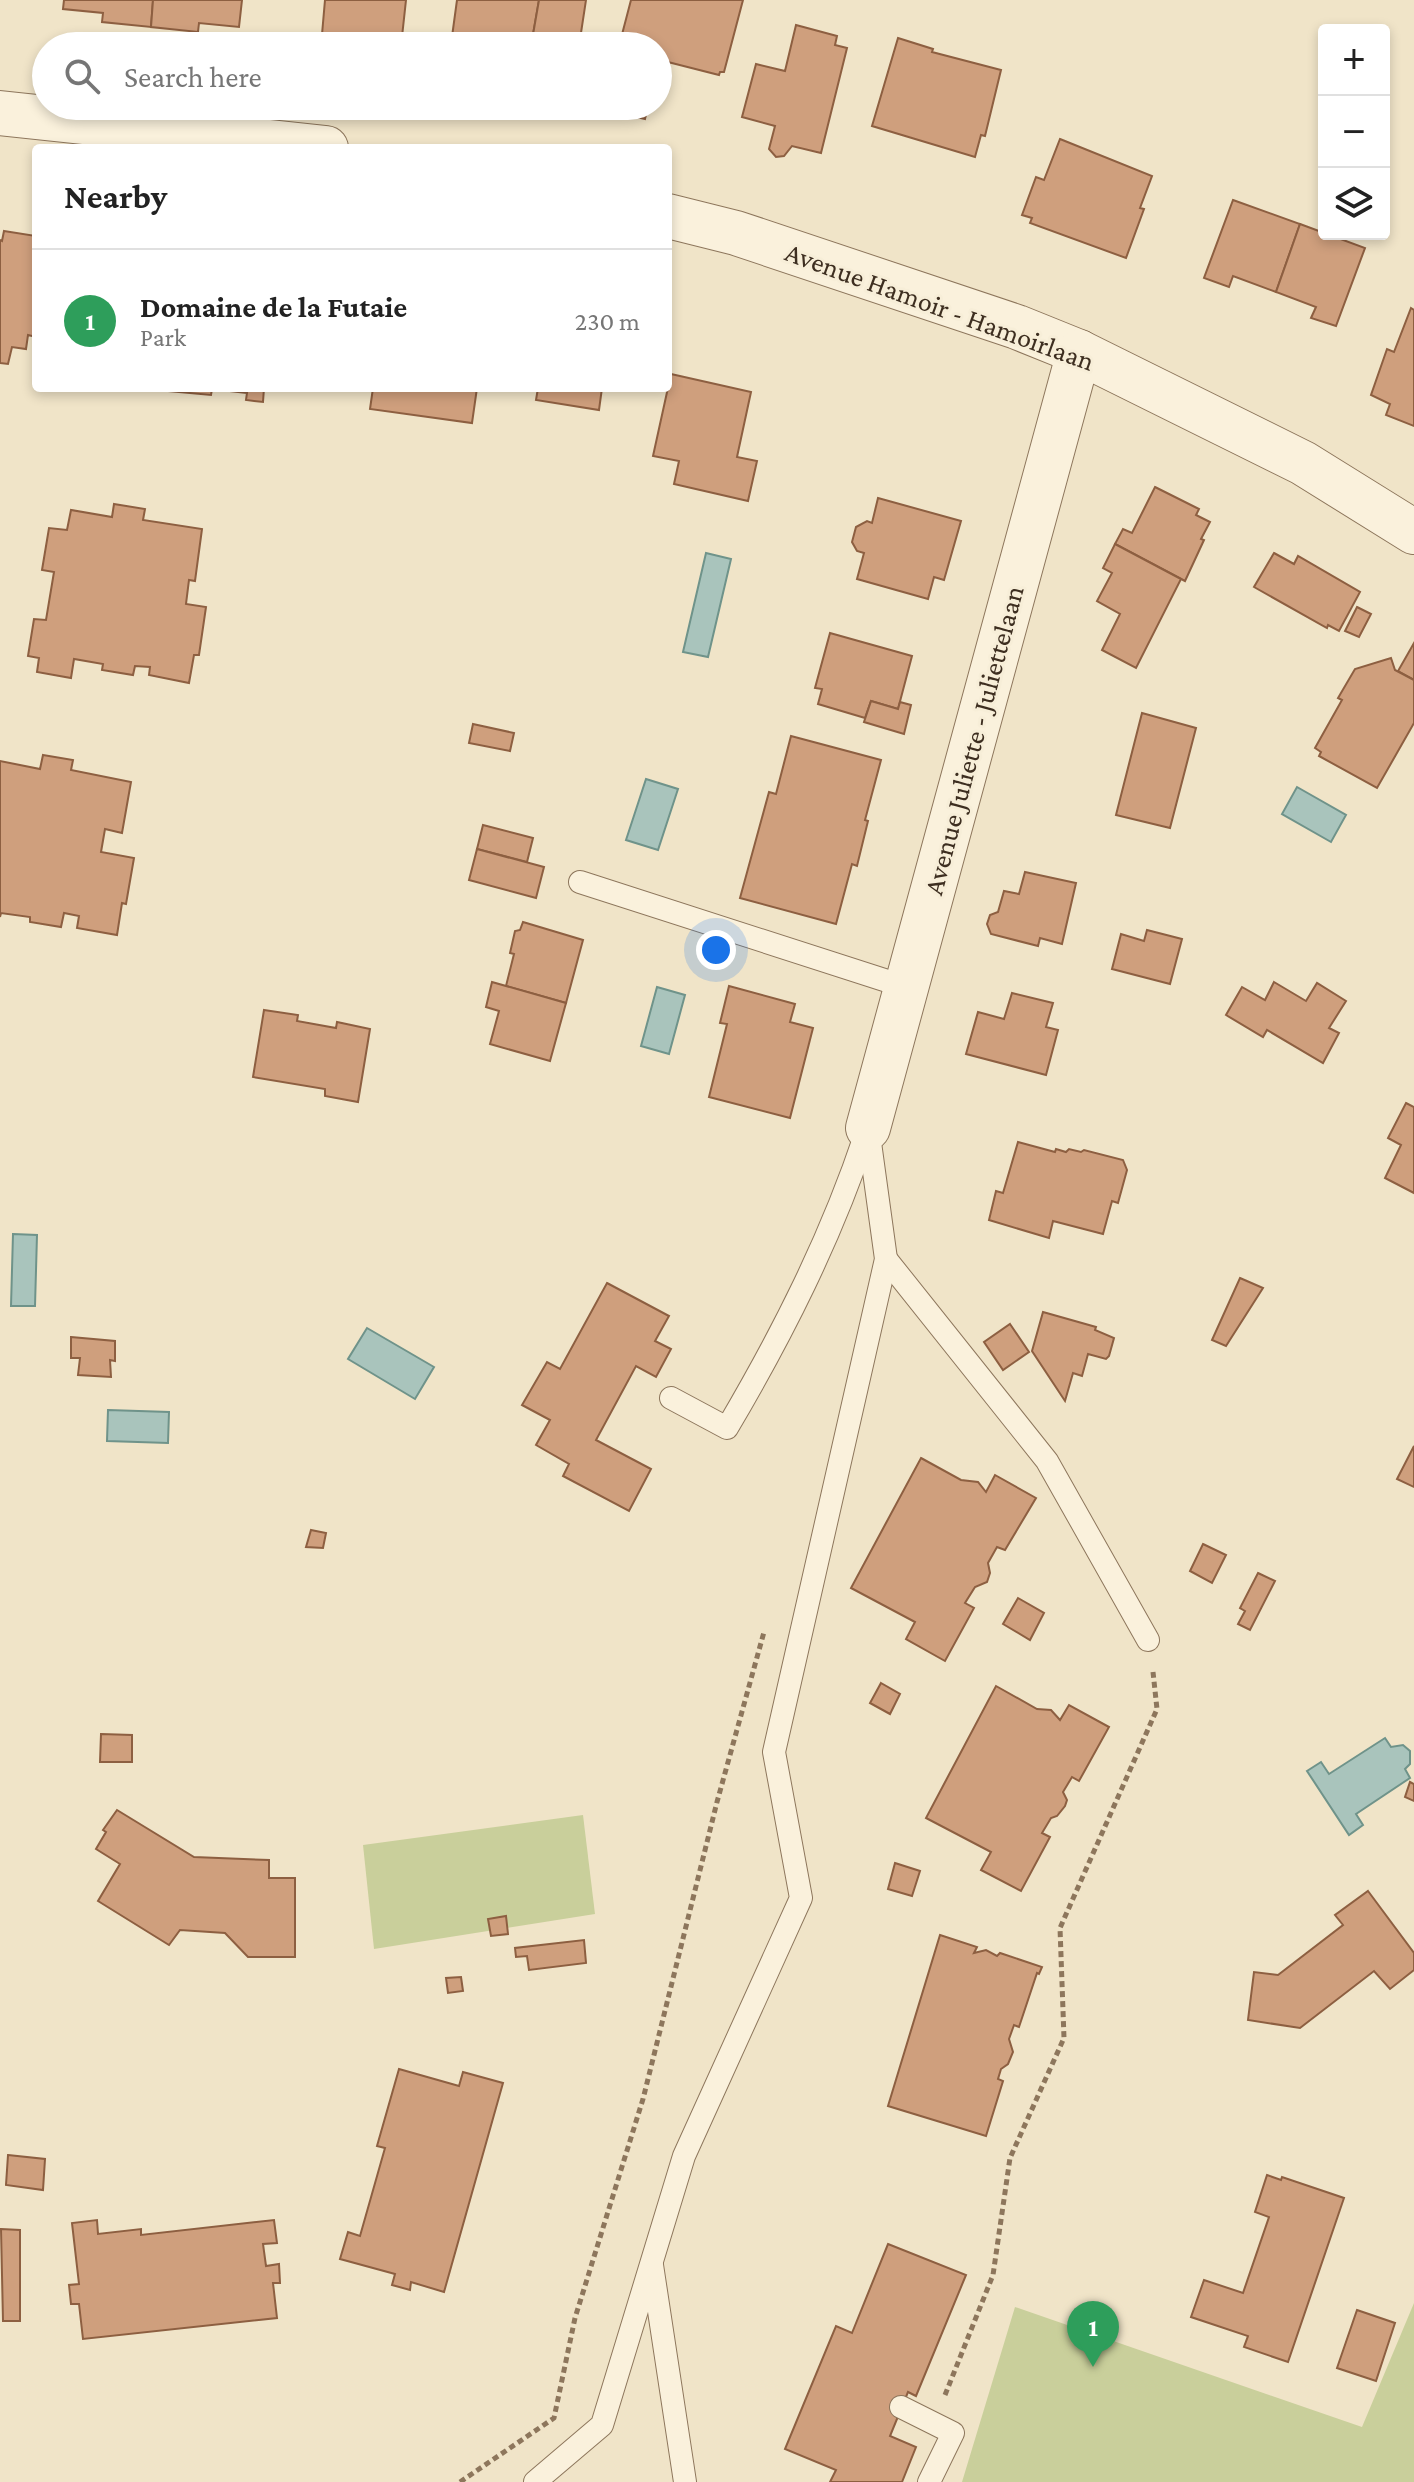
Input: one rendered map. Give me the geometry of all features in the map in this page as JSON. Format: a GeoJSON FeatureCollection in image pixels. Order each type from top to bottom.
{"type":"FeatureCollection","features":[{"type":"Feature","properties":{"kind":"street"},"geometry":{"type":"LineString","coordinates":[[0,113],[32,116]]}},
{"type":"Feature","properties":{"kind":"street"},"geometry":{"type":"LineString","coordinates":[[65,120],[289,144]]}},
{"type":"Feature","properties":{"kind":"street","name":"Avenue Hamoir - Hamoirlaan"},"geometry":{"type":"LineString","coordinates":[[672,217],[751,238],[1017,327],[1079,352],[1303,463],[1414,532]]}},
{"type":"Feature","properties":{"kind":"street","name":"Avenue Juliette - Juliettelaan"},"geometry":{"type":"LineString","coordinates":[[868,1128],[1079,352]]}},
{"type":"Feature","properties":{"kind":"lane"},"geometry":{"type":"LineString","coordinates":[[580,882],[906,987]]}},
{"type":"Feature","properties":{"kind":"lane"},"geometry":{"type":"LineString","coordinates":[[535,2482],[602,2425],[684,2156],[801,1898],[774,1752],[886,1259],[868,1128]]}},
{"type":"Feature","properties":{"kind":"lane"},"geometry":{"type":"LineString","coordinates":[[671,1398],[727,1428],[775,1346],[829,1234],[868,1128]]}},
{"type":"Feature","properties":{"kind":"lane"},"geometry":{"type":"LineString","coordinates":[[886,1259],[1047,1461],[1148,1640]]}},
{"type":"Feature","properties":{"kind":"lane"},"geometry":{"type":"LineString","coordinates":[[652,2260],[685,2482]]}},
{"type":"Feature","properties":{"kind":"lane"},"geometry":{"type":"LineString","coordinates":[[901,2407],[953,2433],[929,2482]]}},
{"type":"Feature","properties":{"kind":"path"},"geometry":{"type":"LineString","coordinates":[[460,2482],[554,2418],[575,2318],[643,2099],[717,1802],[768,1620]]}},
{"type":"Feature","properties":{"kind":"path"},"geometry":{"type":"LineString","coordinates":[[934,2424],[993,2275],[1010,2158],[1064,2038],[1060,1928],[1157,1709],[1148,1640]]}},
{"type":"Feature","properties":{"kind":"green space"},"geometry":{"type":"Polygon","coordinates":[[[583,1815],[595,1914],[374,1949],[363,1845],[583,1815]]]}},
{"type":"Feature","properties":{"kind":"green space"},"geometry":{"type":"Polygon","coordinates":[[[1414,2303],[1414,2482],[962,2482],[1015,2307],[1362,2427],[1414,2303]]]}},
{"type":"Feature","properties":{"kind":"water"},"geometry":{"type":"Polygon","coordinates":[[[706,553],[731,559],[708,657],[683,652],[706,553]]]}},
{"type":"Feature","properties":{"kind":"water"},"geometry":{"type":"Polygon","coordinates":[[[646,779],[678,789],[658,850],[626,840],[646,779]]]}},
{"type":"Feature","properties":{"kind":"water"},"geometry":{"type":"Polygon","coordinates":[[[1297,787],[1346,815],[1331,842],[1282,814],[1297,787]]]}},
{"type":"Feature","properties":{"kind":"water"},"geometry":{"type":"Polygon","coordinates":[[[657,987],[685,995],[669,1054],[641,1046],[657,987]]]}},
{"type":"Feature","properties":{"kind":"water"},"geometry":{"type":"Polygon","coordinates":[[[13,1234],[37,1235],[35,1306],[11,1306],[13,1234]]]}},
{"type":"Feature","properties":{"kind":"water"},"geometry":{"type":"Polygon","coordinates":[[[367,1328],[434,1367],[415,1399],[348,1359],[367,1328]]]}},
{"type":"Feature","properties":{"kind":"water"},"geometry":{"type":"Polygon","coordinates":[[[108,1410],[169,1412],[168,1443],[107,1441],[108,1410]]]}},
{"type":"Feature","properties":{"kind":"water"},"geometry":{"type":"Polygon","coordinates":[[[1385,1738],[1391,1747],[1403,1745],[1410,1751],[1410,1764],[1405,1769],[1410,1778],[1356,1814],[1363,1825],[1349,1835],[1307,1771],[1321,1762],[1329,1774],[1385,1738]]]}},
{"type":"Feature","properties":{"kind":"building"},"geometry":{"type":"Polygon","coordinates":[[[64,0],[153,0],[151,27],[102,22],[103,13],[63,9],[64,0]]]}},
{"type":"Feature","properties":{"kind":"building"},"geometry":{"type":"Polygon","coordinates":[[[153,0],[242,0],[239,27],[199,23],[198,32],[151,27],[153,0]]]}},
{"type":"Feature","properties":{"kind":"building"},"geometry":{"type":"Polygon","coordinates":[[[325,0],[406,0],[403,32],[322,32],[325,0]]]}},
{"type":"Feature","properties":{"kind":"building"},"geometry":{"type":"Polygon","coordinates":[[[457,0],[539,0],[533,32],[453,32],[457,0]]]}},
{"type":"Feature","properties":{"kind":"building"},"geometry":{"type":"Polygon","coordinates":[[[539,0],[586,0],[581,32],[533,32],[539,0]]]}},
{"type":"Feature","properties":{"kind":"building"},"geometry":{"type":"Polygon","coordinates":[[[631,0],[743,0],[724,72],[719,75],[672,63],[672,32],[623,32],[631,0]]]}},
{"type":"Feature","properties":{"kind":"building"},"geometry":{"type":"Polygon","coordinates":[[[796,25],[837,36],[835,45],[847,48],[821,153],[792,146],[784,156],[776,157],[769,149],[775,126],[742,117],[756,64],[785,71],[796,25]]]}},
{"type":"Feature","properties":{"kind":"building"},"geometry":{"type":"Polygon","coordinates":[[[898,38],[933,49],[932,52],[1001,70],[985,136],[981,135],[975,157],[872,126],[898,38]]]}},
{"type":"Feature","properties":{"kind":"building"},"geometry":{"type":"Polygon","coordinates":[[[1060,139],[1152,176],[1126,258],[1030,223],[1032,218],[1022,215],[1036,177],[1044,180],[1060,139]]]}},
{"type":"Feature","properties":{"kind":"building"},"geometry":{"type":"Polygon","coordinates":[[[1233,200],[1300,224],[1276,292],[1233,276],[1229,287],[1204,278],[1233,200]]]}},
{"type":"Feature","properties":{"kind":"building"},"geometry":{"type":"Polygon","coordinates":[[[1300,224],[1318,231],[1318,240],[1343,240],[1365,248],[1336,326],[1311,318],[1316,307],[1276,292],[1300,224]]]}},
{"type":"Feature","properties":{"kind":"building"},"geometry":{"type":"Polygon","coordinates":[[[4,231],[32,235],[32,336],[28,335],[26,349],[12,347],[8,364],[0,363],[4,231]]]}},
{"type":"Feature","properties":{"kind":"building"},"geometry":{"type":"Polygon","coordinates":[[[1411,308],[1414,310],[1414,426],[1386,415],[1390,404],[1371,395],[1387,349],[1394,352],[1411,308]]]}},
{"type":"Feature","properties":{"kind":"building"},"geometry":{"type":"Polygon","coordinates":[[[672,374],[751,392],[737,457],[757,461],[748,501],[674,484],[679,461],[653,456],[667,392],[672,392],[672,374]]]}},
{"type":"Feature","properties":{"kind":"building"},"geometry":{"type":"Polygon","coordinates":[[[179,392],[212,392],[211,395],[179,392]]]}},
{"type":"Feature","properties":{"kind":"building"},"geometry":{"type":"Polygon","coordinates":[[[238,392],[264,392],[263,402],[246,400],[247,393],[238,392]]]}},
{"type":"Feature","properties":{"kind":"building"},"geometry":{"type":"Polygon","coordinates":[[[372,392],[476,392],[472,423],[370,409],[372,392]]]}},
{"type":"Feature","properties":{"kind":"building"},"geometry":{"type":"Polygon","coordinates":[[[537,392],[601,392],[599,410],[536,400],[537,392]]]}},
{"type":"Feature","properties":{"kind":"building"},"geometry":{"type":"Polygon","coordinates":[[[1155,487],[1199,509],[1196,515],[1210,522],[1185,581],[1115,544],[1123,529],[1132,533],[1155,487]]]}},
{"type":"Feature","properties":{"kind":"building"},"geometry":{"type":"Polygon","coordinates":[[[878,498],[961,521],[944,580],[934,577],[928,599],[857,579],[864,553],[857,551],[852,542],[856,527],[867,521],[872,523],[878,498]]]}},
{"type":"Feature","properties":{"kind":"building"},"geometry":{"type":"Polygon","coordinates":[[[114,504],[145,509],[143,520],[202,529],[195,581],[189,580],[186,604],[206,607],[199,655],[194,655],[189,683],[149,675],[150,667],[135,666],[133,675],[102,670],[103,664],[74,659],[71,678],[37,672],[39,658],[28,656],[34,619],[46,620],[54,572],[42,570],[49,528],[67,530],[71,510],[112,517],[114,504]]]}},
{"type":"Feature","properties":{"kind":"building"},"geometry":{"type":"Polygon","coordinates":[[[1115,544],[1181,579],[1136,668],[1102,650],[1120,614],[1097,601],[1112,573],[1103,568],[1115,544]]]}},
{"type":"Feature","properties":{"kind":"building"},"geometry":{"type":"Polygon","coordinates":[[[1274,553],[1294,564],[1298,556],[1360,592],[1339,631],[1328,625],[1327,628],[1254,587],[1274,553]]]}},
{"type":"Feature","properties":{"kind":"building"},"geometry":{"type":"Polygon","coordinates":[[[1357,607],[1371,614],[1359,637],[1345,631],[1357,607]]]}},
{"type":"Feature","properties":{"kind":"building"},"geometry":{"type":"Polygon","coordinates":[[[830,633],[912,656],[898,709],[871,701],[865,718],[818,704],[822,689],[815,688],[830,633]]]}},
{"type":"Feature","properties":{"kind":"building"},"geometry":{"type":"Polygon","coordinates":[[[1414,643],[1414,680],[1398,671],[1414,643]]]}},
{"type":"Feature","properties":{"kind":"building"},"geometry":{"type":"Polygon","coordinates":[[[1391,658],[1395,670],[1414,680],[1414,723],[1377,788],[1319,756],[1321,752],[1315,748],[1342,700],[1338,698],[1355,669],[1391,658]]]}},
{"type":"Feature","properties":{"kind":"building"},"geometry":{"type":"Polygon","coordinates":[[[871,701],[898,709],[900,702],[911,705],[904,734],[864,722],[871,701]]]}},
{"type":"Feature","properties":{"kind":"building"},"geometry":{"type":"Polygon","coordinates":[[[1142,713],[1196,728],[1170,828],[1116,815],[1142,713]]]}},
{"type":"Feature","properties":{"kind":"building"},"geometry":{"type":"Polygon","coordinates":[[[473,724],[514,733],[510,751],[469,743],[473,724]]]}},
{"type":"Feature","properties":{"kind":"building"},"geometry":{"type":"Polygon","coordinates":[[[791,736],[881,760],[857,866],[852,864],[836,924],[740,898],[769,792],[776,794],[791,736]]]}},
{"type":"Feature","properties":{"kind":"building"},"geometry":{"type":"Polygon","coordinates":[[[43,755],[73,760],[71,770],[131,782],[122,833],[105,829],[101,852],[134,858],[117,935],[77,928],[79,916],[64,913],[61,927],[30,922],[30,917],[1,913],[0,917],[0,761],[40,769],[43,755]]]}},
{"type":"Feature","properties":{"kind":"building"},"geometry":{"type":"Polygon","coordinates":[[[483,825],[533,838],[527,862],[477,849],[483,825]]]}},
{"type":"Feature","properties":{"kind":"building"},"geometry":{"type":"Polygon","coordinates":[[[477,849],[544,867],[536,898],[469,880],[477,849]]]}},
{"type":"Feature","properties":{"kind":"building"},"geometry":{"type":"Polygon","coordinates":[[[1025,872],[1076,883],[1062,944],[1040,938],[1038,946],[991,934],[987,924],[990,915],[998,912],[1004,891],[1019,894],[1025,872]]]}},
{"type":"Feature","properties":{"kind":"building"},"geometry":{"type":"Polygon","coordinates":[[[523,922],[583,940],[566,1003],[506,986],[514,954],[510,953],[515,931],[520,930],[523,922]]]}},
{"type":"Feature","properties":{"kind":"building"},"geometry":{"type":"Polygon","coordinates":[[[1147,930],[1182,939],[1170,984],[1112,969],[1121,934],[1144,941],[1147,930]]]}},
{"type":"Feature","properties":{"kind":"building"},"geometry":{"type":"Polygon","coordinates":[[[492,982],[566,1003],[550,1061],[490,1044],[499,1011],[486,1007],[492,982]]]}},
{"type":"Feature","properties":{"kind":"building"},"geometry":{"type":"Polygon","coordinates":[[[1274,982],[1306,1001],[1317,983],[1346,1001],[1329,1028],[1339,1033],[1323,1063],[1267,1030],[1263,1037],[1226,1015],[1242,987],[1265,1000],[1274,982]]]}},
{"type":"Feature","properties":{"kind":"building"},"geometry":{"type":"Polygon","coordinates":[[[729,986],[795,1004],[790,1022],[813,1028],[790,1118],[709,1097],[727,1024],[720,1023],[729,986]]]}},
{"type":"Feature","properties":{"kind":"building"},"geometry":{"type":"Polygon","coordinates":[[[1012,993],[1053,1003],[1046,1027],[1058,1030],[1046,1075],[966,1054],[978,1012],[1004,1019],[1012,993]]]}},
{"type":"Feature","properties":{"kind":"building"},"geometry":{"type":"Polygon","coordinates":[[[264,1010],[298,1015],[297,1021],[336,1028],[337,1022],[370,1029],[358,1102],[325,1096],[325,1089],[253,1077],[264,1010]]]}},
{"type":"Feature","properties":{"kind":"building"},"geometry":{"type":"Polygon","coordinates":[[[1406,1103],[1414,1107],[1414,1193],[1385,1178],[1401,1145],[1388,1138],[1406,1103]]]}},
{"type":"Feature","properties":{"kind":"building"},"geometry":{"type":"Polygon","coordinates":[[[1018,1142],[1055,1152],[1056,1149],[1066,1152],[1069,1149],[1084,1150],[1123,1160],[1127,1170],[1118,1203],[1112,1201],[1103,1234],[1053,1221],[1049,1238],[989,1220],[996,1191],[1003,1193],[1018,1142]]]}},
{"type":"Feature","properties":{"kind":"building"},"geometry":{"type":"Polygon","coordinates":[[[1240,1278],[1263,1288],[1226,1346],[1212,1340],[1240,1278]]]}},
{"type":"Feature","properties":{"kind":"building"},"geometry":{"type":"Polygon","coordinates":[[[607,1283],[669,1316],[655,1341],[671,1349],[656,1377],[636,1366],[596,1440],[651,1469],[629,1511],[563,1476],[569,1464],[536,1445],[550,1420],[522,1405],[547,1362],[560,1369],[607,1283]]]}},
{"type":"Feature","properties":{"kind":"building"},"geometry":{"type":"Polygon","coordinates":[[[1043,1312],[1096,1327],[1095,1330],[1114,1338],[1106,1359],[1088,1354],[1082,1376],[1073,1373],[1065,1401],[1032,1351],[1043,1312]]]}},
{"type":"Feature","properties":{"kind":"building"},"geometry":{"type":"Polygon","coordinates":[[[1010,1324],[1029,1352],[1003,1370],[984,1342],[1010,1324]]]}},
{"type":"Feature","properties":{"kind":"building"},"geometry":{"type":"Polygon","coordinates":[[[71,1337],[115,1341],[115,1361],[110,1360],[111,1377],[78,1375],[80,1358],[71,1358],[71,1337]]]}},
{"type":"Feature","properties":{"kind":"building"},"geometry":{"type":"Polygon","coordinates":[[[1414,1446],[1414,1487],[1397,1479],[1414,1446]]]}},
{"type":"Feature","properties":{"kind":"building"},"geometry":{"type":"Polygon","coordinates":[[[921,1458],[961,1480],[978,1482],[986,1492],[995,1475],[1036,1498],[1005,1550],[997,1547],[988,1563],[990,1573],[987,1582],[975,1587],[965,1603],[974,1608],[945,1661],[906,1639],[915,1622],[851,1588],[921,1458]]]}},
{"type":"Feature","properties":{"kind":"building"},"geometry":{"type":"Polygon","coordinates":[[[311,1530],[326,1533],[323,1548],[306,1547],[311,1530]]]}},
{"type":"Feature","properties":{"kind":"building"},"geometry":{"type":"Polygon","coordinates":[[[1203,1544],[1226,1555],[1212,1583],[1190,1571],[1203,1544]]]}},
{"type":"Feature","properties":{"kind":"building"},"geometry":{"type":"Polygon","coordinates":[[[1258,1573],[1275,1581],[1250,1630],[1238,1624],[1245,1611],[1240,1608],[1258,1573]]]}},
{"type":"Feature","properties":{"kind":"building"},"geometry":{"type":"Polygon","coordinates":[[[1018,1598],[1044,1613],[1030,1640],[1003,1624],[1018,1598]]]}},
{"type":"Feature","properties":{"kind":"building"},"geometry":{"type":"Polygon","coordinates":[[[881,1683],[900,1694],[890,1714],[870,1703],[881,1683]]]}},
{"type":"Feature","properties":{"kind":"building"},"geometry":{"type":"Polygon","coordinates":[[[996,1686],[1037,1709],[1051,1710],[1060,1720],[1069,1705],[1109,1727],[1079,1781],[1072,1777],[1063,1792],[1067,1800],[1065,1806],[1051,1818],[1042,1833],[1050,1837],[1021,1891],[981,1870],[991,1852],[926,1818],[996,1686]]]}},
{"type":"Feature","properties":{"kind":"building"},"geometry":{"type":"Polygon","coordinates":[[[101,1734],[132,1735],[132,1762],[100,1762],[101,1734]]]}},
{"type":"Feature","properties":{"kind":"building"},"geometry":{"type":"Polygon","coordinates":[[[1410,1782],[1414,1784],[1414,1801],[1405,1797],[1410,1782]]]}},
{"type":"Feature","properties":{"kind":"building"},"geometry":{"type":"Polygon","coordinates":[[[117,1810],[194,1857],[269,1860],[269,1878],[295,1878],[295,1957],[248,1957],[225,1933],[180,1930],[169,1945],[98,1901],[120,1864],[96,1849],[106,1832],[103,1830],[117,1810]]]}},
{"type":"Feature","properties":{"kind":"building"},"geometry":{"type":"Polygon","coordinates":[[[895,1863],[920,1871],[912,1896],[888,1889],[895,1863]]]}},
{"type":"Feature","properties":{"kind":"building"},"geometry":{"type":"Polygon","coordinates":[[[1368,1891],[1414,1953],[1414,1970],[1390,1989],[1374,1971],[1300,2028],[1248,2020],[1254,1972],[1278,1975],[1343,1925],[1335,1915],[1368,1891]]]}},
{"type":"Feature","properties":{"kind":"building"},"geometry":{"type":"Polygon","coordinates":[[[506,1916],[508,1934],[491,1936],[488,1919],[506,1916]]]}},
{"type":"Feature","properties":{"kind":"building"},"geometry":{"type":"Polygon","coordinates":[[[940,1935],[977,1947],[974,1953],[986,1950],[997,1956],[1000,1953],[1042,1967],[1037,1973],[1019,2027],[1014,2025],[1009,2039],[1013,2052],[1008,2064],[1001,2069],[998,2079],[1003,2081],[986,2136],[888,2106],[940,1935]]]}},
{"type":"Feature","properties":{"kind":"building"},"geometry":{"type":"Polygon","coordinates":[[[584,1940],[586,1963],[529,1970],[527,1956],[516,1957],[515,1948],[584,1940]]]}},
{"type":"Feature","properties":{"kind":"building"},"geometry":{"type":"Polygon","coordinates":[[[461,1977],[463,1991],[448,1993],[446,1978],[461,1977]]]}},
{"type":"Feature","properties":{"kind":"building"},"geometry":{"type":"Polygon","coordinates":[[[399,2069],[459,2086],[463,2072],[503,2083],[444,2292],[411,2282],[410,2290],[392,2285],[395,2274],[340,2259],[348,2232],[360,2236],[385,2148],[377,2146],[399,2069]]]}},
{"type":"Feature","properties":{"kind":"building"},"geometry":{"type":"Polygon","coordinates":[[[8,2155],[45,2159],[43,2190],[6,2185],[8,2155]]]}},
{"type":"Feature","properties":{"kind":"building"},"geometry":{"type":"Polygon","coordinates":[[[1267,2175],[1344,2198],[1288,2362],[1244,2347],[1248,2336],[1191,2317],[1204,2280],[1243,2293],[1269,2217],[1255,2212],[1267,2175]]]}},
{"type":"Feature","properties":{"kind":"building"},"geometry":{"type":"Polygon","coordinates":[[[97,2220],[98,2234],[141,2229],[141,2235],[274,2220],[277,2243],[263,2244],[266,2266],[279,2264],[280,2283],[273,2283],[277,2318],[83,2339],[79,2304],[71,2304],[69,2285],[79,2284],[72,2223],[97,2220]]]}},
{"type":"Feature","properties":{"kind":"building"},"geometry":{"type":"Polygon","coordinates":[[[1,2229],[20,2230],[20,2321],[3,2321],[1,2229]]]}},
{"type":"Feature","properties":{"kind":"building"},"geometry":{"type":"Polygon","coordinates":[[[888,2244],[966,2275],[916,2396],[908,2392],[890,2436],[916,2447],[902,2482],[830,2482],[836,2470],[785,2449],[836,2326],[852,2333],[888,2244]]]}},
{"type":"Feature","properties":{"kind":"building"},"geometry":{"type":"Polygon","coordinates":[[[1357,2310],[1395,2323],[1376,2381],[1337,2368],[1357,2310]]]}},
{"type":"Feature","properties":{"kind":"place","name":"Domaine de la Futaie"},"geometry":{"type":"Point","coordinates":[1093,2367]}}]}
